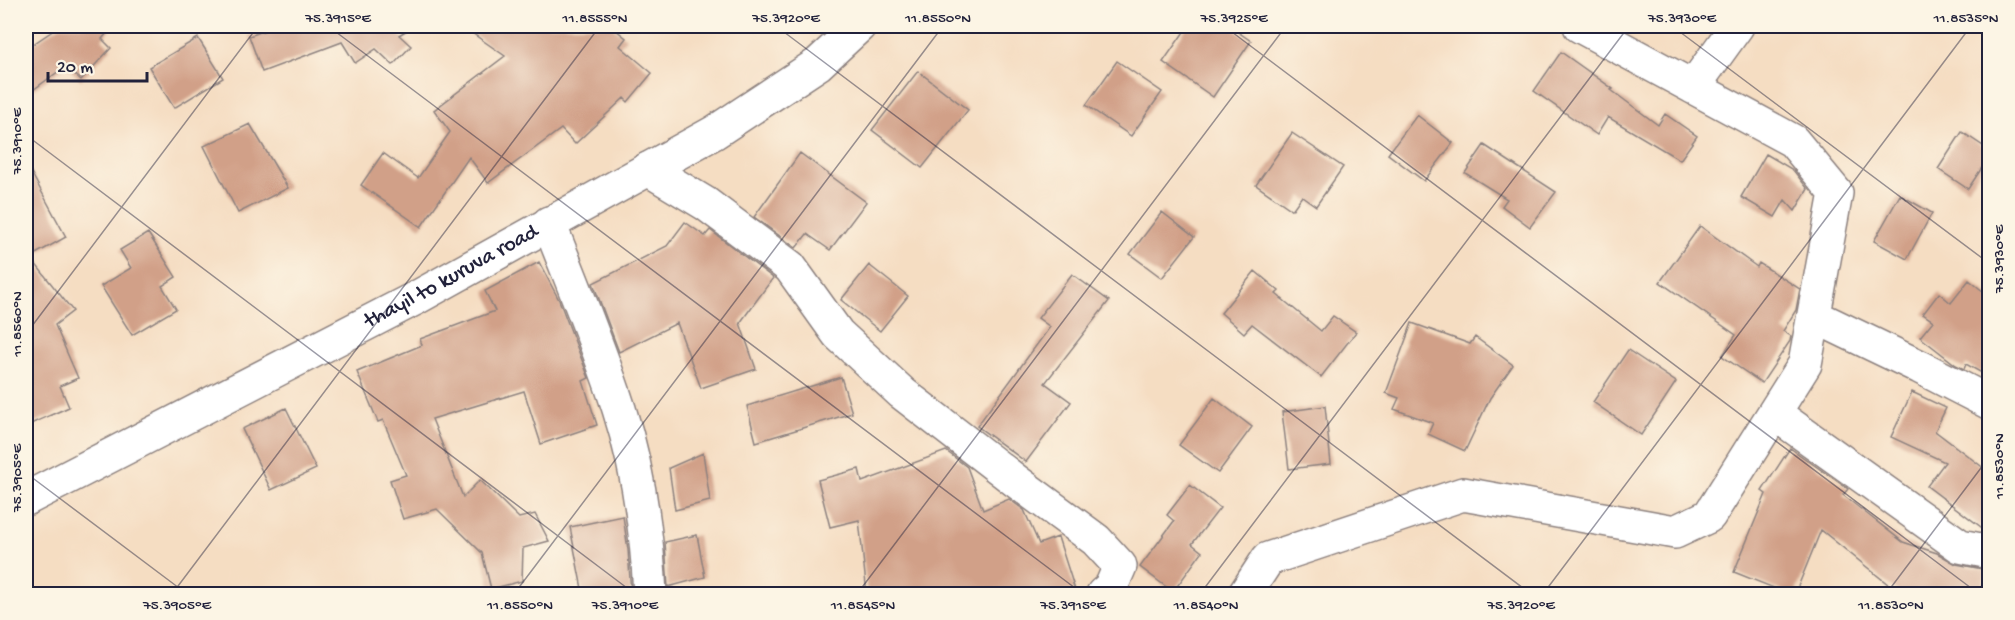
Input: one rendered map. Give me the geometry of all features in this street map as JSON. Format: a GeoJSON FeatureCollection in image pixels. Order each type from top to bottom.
{"type":"FeatureCollection","features":[{"type":"Feature","properties":{"kind":"street","name":"thayil to kuruva road"},"geometry":{"type":"LineString","coordinates":[[26,499],[416,298],[715,132],[818,64],[859,26]]}},
{"type":"Feature","properties":{"kind":"street"},"geometry":{"type":"LineString","coordinates":[[1245,594],[1268,559],[1463,494],[1675,532],[1709,516],[1805,364],[1836,193],[1793,141],[1580,26]]}},
{"type":"Feature","properties":{"kind":"street"},"geometry":{"type":"LineString","coordinates":[[1693,87],[1737,26]]}},
{"type":"Feature","properties":{"kind":"street"},"geometry":{"type":"LineString","coordinates":[[648,169],[706,204],[790,267],[838,334],[902,393],[1016,482],[1096,540],[1120,566],[1111,587],[1103,594]]}},
{"type":"Feature","properties":{"kind":"street"},"geometry":{"type":"LineString","coordinates":[[549,223],[619,410],[638,486],[650,594]]}},
{"type":"Feature","properties":{"kind":"street"},"geometry":{"type":"LineString","coordinates":[[1814,316],[1989,403]]}},
{"type":"Feature","properties":{"kind":"street"},"geometry":{"type":"LineString","coordinates":[[1774,413],[1960,546],[1989,552]]}},
{"type":"Feature","properties":{"kind":"building"},"geometry":{"type":"Polygon","coordinates":[[[60,26],[113,26],[102,39],[111,48],[81,80],[66,66],[26,95],[26,49],[60,26]]]}},
{"type":"Feature","properties":{"kind":"building"},"geometry":{"type":"Polygon","coordinates":[[[278,26],[414,26],[399,35],[411,46],[393,65],[376,49],[355,63],[342,42],[262,72],[249,36],[278,26]]]}},
{"type":"Feature","properties":{"kind":"building"},"geometry":{"type":"Polygon","coordinates":[[[462,26],[611,26],[626,38],[620,46],[652,73],[628,102],[624,98],[575,144],[561,129],[488,183],[469,157],[421,227],[361,185],[383,153],[418,178],[450,132],[434,110],[505,56],[462,26]]]}},
{"type":"Feature","properties":{"kind":"building"},"geometry":{"type":"Polygon","coordinates":[[[1188,26],[1229,26],[1251,41],[1213,97],[1163,62],[1188,26]]]}},
{"type":"Feature","properties":{"kind":"building"},"geometry":{"type":"Polygon","coordinates":[[[198,38],[223,78],[174,108],[149,67],[198,38]]]}},
{"type":"Feature","properties":{"kind":"building"},"geometry":{"type":"Polygon","coordinates":[[[1561,52],[1658,125],[1665,114],[1697,136],[1680,160],[1608,117],[1597,135],[1534,91],[1561,52]]]}},
{"type":"Feature","properties":{"kind":"building"},"geometry":{"type":"Polygon","coordinates":[[[1117,61],[1162,92],[1131,136],[1086,105],[1117,61]]]}},
{"type":"Feature","properties":{"kind":"building"},"geometry":{"type":"Polygon","coordinates":[[[918,71],[968,110],[922,168],[872,130],[918,71]]]}},
{"type":"Feature","properties":{"kind":"building"},"geometry":{"type":"Polygon","coordinates":[[[1417,115],[1453,143],[1424,181],[1388,154],[1417,115]]]}},
{"type":"Feature","properties":{"kind":"building"},"geometry":{"type":"Polygon","coordinates":[[[250,124],[288,188],[238,213],[204,146],[250,124]]]}},
{"type":"Feature","properties":{"kind":"building"},"geometry":{"type":"Polygon","coordinates":[[[1962,132],[1989,150],[1989,157],[1968,189],[1938,169],[1962,132]]]}},
{"type":"Feature","properties":{"kind":"building"},"geometry":{"type":"Polygon","coordinates":[[[1292,133],[1343,167],[1316,206],[1302,196],[1292,210],[1256,185],[1292,133]]]}},
{"type":"Feature","properties":{"kind":"building"},"geometry":{"type":"Polygon","coordinates":[[[1484,145],[1556,192],[1530,227],[1502,206],[1507,199],[1465,173],[1484,145]]]}},
{"type":"Feature","properties":{"kind":"building"},"geometry":{"type":"Polygon","coordinates":[[[800,153],[866,202],[830,250],[807,234],[796,248],[754,217],[800,153]]]}},
{"type":"Feature","properties":{"kind":"building"},"geometry":{"type":"Polygon","coordinates":[[[1766,154],[1793,170],[1808,189],[1795,211],[1785,200],[1775,217],[1741,197],[1766,154]]]}},
{"type":"Feature","properties":{"kind":"building"},"geometry":{"type":"Polygon","coordinates":[[[26,163],[66,237],[30,257],[73,311],[55,325],[78,378],[60,386],[69,407],[26,426],[26,163]]]}},
{"type":"Feature","properties":{"kind":"building"},"geometry":{"type":"Polygon","coordinates":[[[1900,195],[1932,213],[1907,259],[1874,241],[1900,195]]]}},
{"type":"Feature","properties":{"kind":"building"},"geometry":{"type":"Polygon","coordinates":[[[1162,212],[1194,237],[1162,278],[1130,254],[1162,212]]]}},
{"type":"Feature","properties":{"kind":"building"},"geometry":{"type":"Polygon","coordinates":[[[685,222],[705,236],[710,230],[773,278],[740,323],[756,369],[701,388],[677,323],[619,352],[593,283],[667,246],[685,222]]]}},
{"type":"Feature","properties":{"kind":"building"},"geometry":{"type":"Polygon","coordinates":[[[1700,226],[1757,267],[1759,263],[1800,289],[1796,310],[1783,331],[1791,336],[1790,341],[1762,383],[1722,356],[1736,335],[1660,282],[1700,226]]]}},
{"type":"Feature","properties":{"kind":"building"},"geometry":{"type":"Polygon","coordinates":[[[148,233],[176,277],[162,286],[176,309],[132,335],[101,286],[131,268],[120,250],[148,233]]]}},
{"type":"Feature","properties":{"kind":"building"},"geometry":{"type":"Polygon","coordinates":[[[539,262],[559,300],[589,378],[583,381],[597,425],[541,444],[524,391],[432,419],[463,497],[480,480],[519,518],[535,514],[549,541],[523,548],[522,581],[491,589],[482,553],[437,509],[403,519],[390,480],[406,475],[383,420],[378,422],[357,372],[422,345],[420,339],[495,311],[485,291],[539,262]]]}},
{"type":"Feature","properties":{"kind":"building"},"geometry":{"type":"Polygon","coordinates":[[[869,265],[908,296],[880,331],[841,300],[869,265]]]}},
{"type":"Feature","properties":{"kind":"building"},"geometry":{"type":"Polygon","coordinates":[[[1255,271],[1279,291],[1276,294],[1321,331],[1333,316],[1356,332],[1321,377],[1252,324],[1244,333],[1221,313],[1255,271]]]}},
{"type":"Feature","properties":{"kind":"building"},"geometry":{"type":"Polygon","coordinates":[[[1072,274],[1109,301],[1045,383],[1071,402],[1026,462],[977,426],[1050,327],[1038,318],[1072,274]]]}},
{"type":"Feature","properties":{"kind":"building"},"geometry":{"type":"Polygon","coordinates":[[[1969,280],[1989,296],[1989,377],[1966,364],[1964,369],[1956,365],[1920,337],[1933,321],[1923,314],[1939,293],[1951,303],[1969,280]]]}},
{"type":"Feature","properties":{"kind":"building"},"geometry":{"type":"Polygon","coordinates":[[[1412,323],[1470,344],[1475,337],[1513,365],[1490,398],[1465,451],[1428,434],[1433,423],[1394,409],[1399,398],[1386,393],[1412,323]]]}},
{"type":"Feature","properties":{"kind":"building"},"geometry":{"type":"Polygon","coordinates":[[[1628,350],[1676,382],[1641,435],[1593,402],[1628,350]]]}},
{"type":"Feature","properties":{"kind":"building"},"geometry":{"type":"Polygon","coordinates":[[[841,377],[852,413],[756,442],[747,406],[841,377]]]}},
{"type":"Feature","properties":{"kind":"building"},"geometry":{"type":"Polygon","coordinates":[[[1912,392],[1946,408],[1935,431],[1989,472],[1989,533],[1927,486],[1945,462],[1891,437],[1912,392]]]}},
{"type":"Feature","properties":{"kind":"building"},"geometry":{"type":"Polygon","coordinates":[[[1214,398],[1252,427],[1218,473],[1179,445],[1214,398]]]}},
{"type":"Feature","properties":{"kind":"building"},"geometry":{"type":"Polygon","coordinates":[[[1325,406],[1331,464],[1289,469],[1282,412],[1325,406]]]}},
{"type":"Feature","properties":{"kind":"building"},"geometry":{"type":"Polygon","coordinates":[[[286,408],[316,469],[271,490],[242,429],[286,408]]]}},
{"type":"Feature","properties":{"kind":"building"},"geometry":{"type":"Polygon","coordinates":[[[1790,448],[1848,489],[1843,495],[1903,542],[1937,553],[1956,564],[1988,570],[1979,594],[1899,593],[1821,530],[1795,594],[1789,594],[1734,572],[1766,494],[1762,491],[1790,448]]]}},
{"type":"Feature","properties":{"kind":"building"},"geometry":{"type":"Polygon","coordinates":[[[946,451],[967,467],[983,510],[1009,499],[1024,510],[1039,544],[1058,537],[1075,590],[1061,594],[867,594],[859,520],[830,527],[818,480],[859,469],[862,482],[946,451]]]}},
{"type":"Feature","properties":{"kind":"building"},"geometry":{"type":"Polygon","coordinates":[[[703,453],[710,501],[675,510],[669,468],[703,453]]]}},
{"type":"Feature","properties":{"kind":"building"},"geometry":{"type":"Polygon","coordinates":[[[1190,485],[1220,508],[1192,544],[1202,552],[1173,592],[1140,567],[1174,521],[1167,515],[1190,485]]]}},
{"type":"Feature","properties":{"kind":"building"},"geometry":{"type":"Polygon","coordinates":[[[623,516],[631,594],[583,594],[570,527],[623,516]]]}},
{"type":"Feature","properties":{"kind":"building"},"geometry":{"type":"Polygon","coordinates":[[[697,535],[705,577],[668,587],[665,542],[697,535]]]}}]}
